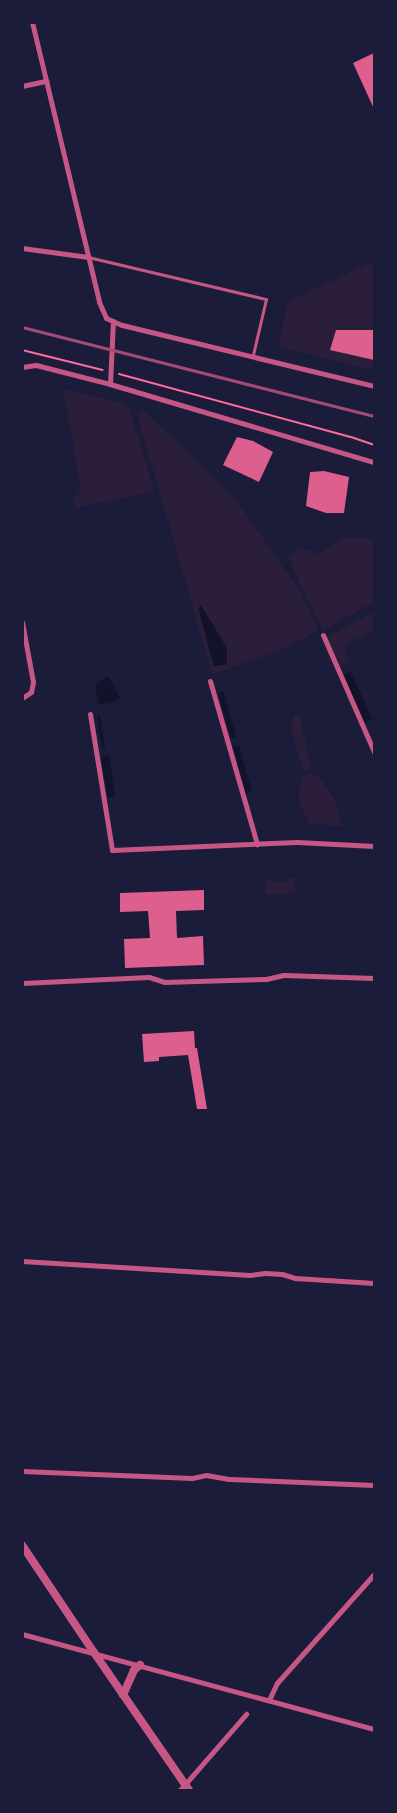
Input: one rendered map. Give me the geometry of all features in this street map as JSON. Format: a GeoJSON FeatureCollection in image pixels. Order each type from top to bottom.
{"type":"FeatureCollection","features":[{"type":"Feature","properties":{"kind":"street"},"geometry":{"type":"LineString","coordinates":[[32,22],[88,257],[102,312],[106,318],[374,386]]}},
{"type":"Feature","properties":{"kind":"street"},"geometry":{"type":"LineString","coordinates":[[22,86],[46,81]]}},
{"type":"Feature","properties":{"kind":"street"},"geometry":{"type":"LineString","coordinates":[[22,248],[88,257]]}},
{"type":"Feature","properties":{"kind":"street"},"geometry":{"type":"LineString","coordinates":[[110,384],[113,321]]}},
{"type":"Feature","properties":{"kind":"street"},"geometry":{"type":"LineString","coordinates":[[22,366],[36,365],[110,384],[374,462]]}},
{"type":"Feature","properties":{"kind":"street"},"geometry":{"type":"LineString","coordinates":[[22,622],[33,682],[31,692],[22,698]]}},
{"type":"Feature","properties":{"kind":"street"},"geometry":{"type":"LineString","coordinates":[[322,635],[374,752]]}},
{"type":"Feature","properties":{"kind":"street"},"geometry":{"type":"LineString","coordinates":[[210,681],[257,844]]}},
{"type":"Feature","properties":{"kind":"street"},"geometry":{"type":"LineString","coordinates":[[90,714],[112,850],[297,842],[374,846]]}},
{"type":"Feature","properties":{"kind":"street"},"geometry":{"type":"LineString","coordinates":[[22,983],[149,978],[164,982],[266,979],[284,975],[374,978]]}},
{"type":"Feature","properties":{"kind":"street"},"geometry":{"type":"LineString","coordinates":[[22,1261],[250,1274],[265,1272],[295,1278],[374,1283]]}},
{"type":"Feature","properties":{"kind":"street"},"geometry":{"type":"LineString","coordinates":[[22,1471],[192,1478],[206,1475],[229,1479],[374,1485]]}},
{"type":"Feature","properties":{"kind":"street"},"geometry":{"type":"LineString","coordinates":[[22,1544],[185,1789],[246,1714]]}},
{"type":"Feature","properties":{"kind":"street"},"geometry":{"type":"LineString","coordinates":[[269,1700],[277,1683],[374,1574]]}},
{"type":"Feature","properties":{"kind":"street"},"geometry":{"type":"LineString","coordinates":[[22,1634],[92,1651],[374,1729]]}},
{"type":"Feature","properties":{"kind":"street"},"geometry":{"type":"LineString","coordinates":[[123,1696],[134,1670],[140,1665]]}},
{"type":"Feature","properties":{"kind":"lane"},"geometry":{"type":"LineString","coordinates":[[88,257],[266,299],[253,355]]}},
{"type":"Feature","properties":{"kind":"path"},"geometry":{"type":"LineString","coordinates":[[22,350],[346,435],[374,445]]}},
{"type":"Feature","properties":{"kind":"shaded area"},"geometry":{"type":"Polygon","coordinates":[[[374,261],[374,370],[278,346],[288,301],[374,261]]]}},
{"type":"Feature","properties":{"kind":"shaded area"},"geometry":{"type":"Polygon","coordinates":[[[63,389],[129,406],[154,492],[75,508],[73,501],[81,490],[63,389]]]}},
{"type":"Feature","properties":{"kind":"shaded area"},"geometry":{"type":"Polygon","coordinates":[[[144,411],[204,467],[239,504],[297,587],[319,631],[278,651],[212,675],[137,414],[144,411]]]}},
{"type":"Feature","properties":{"kind":"shaded area"},"geometry":{"type":"Polygon","coordinates":[[[347,537],[374,539],[374,602],[323,630],[288,558],[300,547],[318,554],[347,537]]]}},
{"type":"Feature","properties":{"kind":"shaded area"},"geometry":{"type":"Polygon","coordinates":[[[201,605],[227,648],[227,664],[214,666],[198,608],[201,605]]]}},
{"type":"Feature","properties":{"kind":"shaded area"},"geometry":{"type":"Polygon","coordinates":[[[374,612],[374,637],[372,632],[343,645],[350,661],[340,666],[327,637],[374,612]]]}},
{"type":"Feature","properties":{"kind":"shaded area"},"geometry":{"type":"Polygon","coordinates":[[[351,672],[372,720],[365,723],[344,675],[351,672]]]}},
{"type":"Feature","properties":{"kind":"shaded area"},"geometry":{"type":"Polygon","coordinates":[[[108,676],[120,698],[114,702],[99,705],[95,686],[108,676]]]}},
{"type":"Feature","properties":{"kind":"shaded area"},"geometry":{"type":"Polygon","coordinates":[[[224,692],[236,737],[231,738],[218,693],[224,692]]]}},
{"type":"Feature","properties":{"kind":"shaded area"},"geometry":{"type":"Polygon","coordinates":[[[294,714],[300,716],[311,769],[303,770],[290,728],[294,714]]]}},
{"type":"Feature","properties":{"kind":"shaded area"},"geometry":{"type":"Polygon","coordinates":[[[239,745],[252,792],[246,794],[233,747],[239,745]]]}},
{"type":"Feature","properties":{"kind":"shaded area"},"geometry":{"type":"Polygon","coordinates":[[[109,755],[115,796],[108,798],[101,757],[109,755]]]}},
{"type":"Feature","properties":{"kind":"shaded area"},"geometry":{"type":"Polygon","coordinates":[[[311,773],[319,777],[333,796],[343,826],[309,824],[299,803],[299,792],[302,777],[311,773]]]}},
{"type":"Feature","properties":{"kind":"shaded area"},"geometry":{"type":"Polygon","coordinates":[[[287,878],[295,878],[295,893],[265,895],[265,879],[287,882],[287,878]]]}},
{"type":"Feature","properties":{"kind":"building"},"geometry":{"type":"Polygon","coordinates":[[[374,53],[374,109],[353,63],[374,53]]]}},
{"type":"Feature","properties":{"kind":"building"},"geometry":{"type":"Polygon","coordinates":[[[336,330],[374,330],[374,360],[330,350],[336,330]]]}},
{"type":"Feature","properties":{"kind":"building"},"geometry":{"type":"Polygon","coordinates":[[[237,437],[253,441],[273,452],[259,482],[223,465],[237,437]]]}},
{"type":"Feature","properties":{"kind":"building"},"geometry":{"type":"Polygon","coordinates":[[[324,471],[349,477],[344,513],[326,513],[306,506],[310,472],[324,471]]]}},
{"type":"Feature","properties":{"kind":"building"},"geometry":{"type":"Polygon","coordinates":[[[204,890],[204,910],[176,911],[177,938],[203,936],[204,965],[125,968],[124,939],[150,938],[148,911],[120,912],[120,893],[204,890]]]}},
{"type":"Feature","properties":{"kind":"building"},"geometry":{"type":"Polygon","coordinates":[[[194,1031],[195,1048],[197,1048],[207,1109],[197,1109],[188,1055],[159,1057],[159,1061],[144,1062],[142,1034],[194,1031]]]}},
{"type":"Feature","properties":{"kind":"waterway"},"geometry":{"type":"LineString","coordinates":[[98,716],[103,747]]}},
{"type":"Feature","properties":{"kind":"railway"},"geometry":{"type":"LineString","coordinates":[[22,327],[374,416]]}}]}
